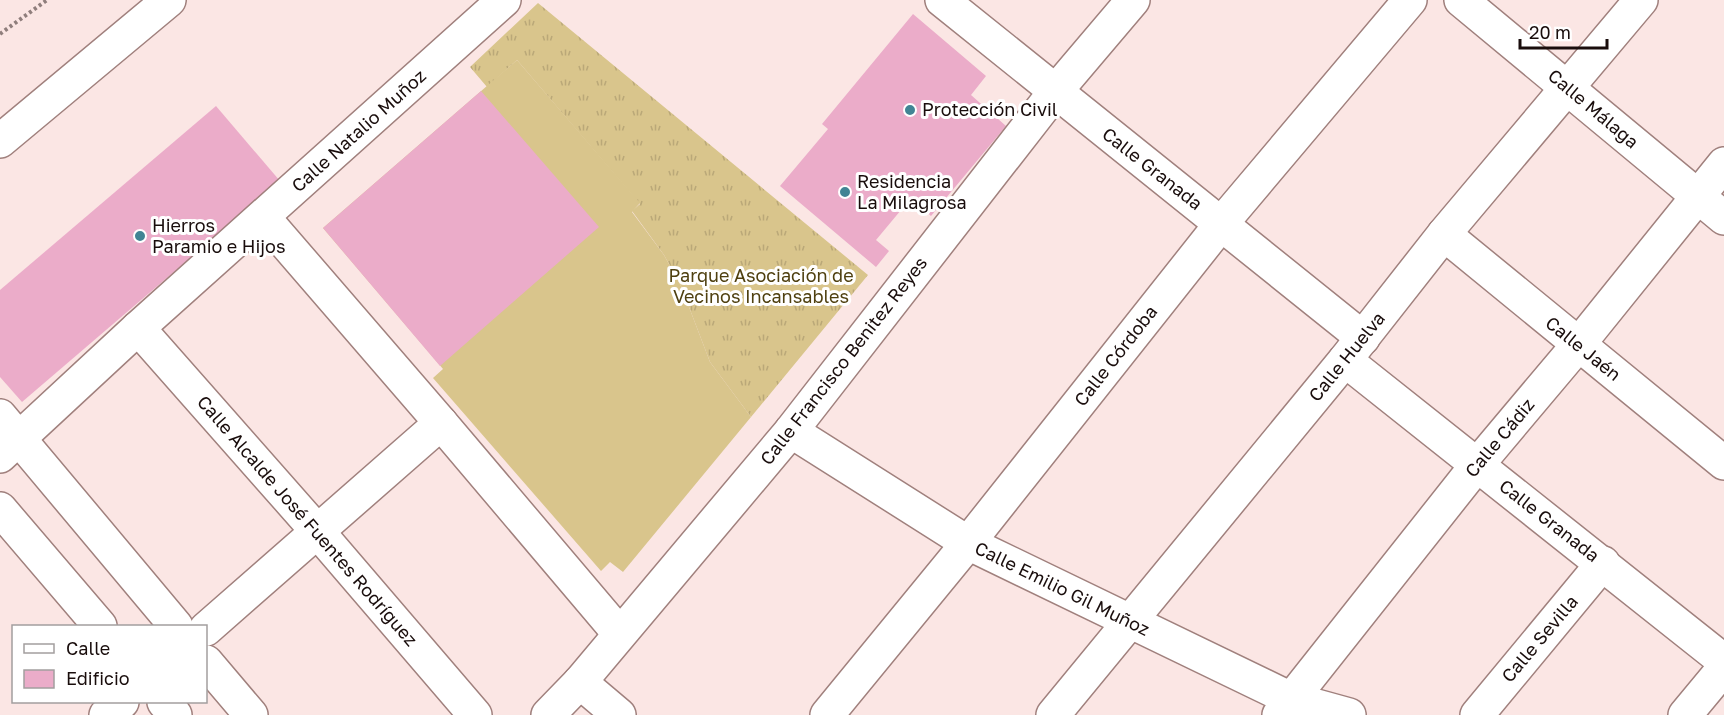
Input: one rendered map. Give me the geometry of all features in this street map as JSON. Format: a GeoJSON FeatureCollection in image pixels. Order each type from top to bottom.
{"type":"FeatureCollection","features":[{"type":"Feature","properties":{"kind":"street"},"geometry":{"type":"LineString","coordinates":[[0,141],[169,0]]}},
{"type":"Feature","properties":{"kind":"street","name":"Calle Natalio Muñoz"},"geometry":{"type":"LineString","coordinates":[[6,437],[138,328],[504,0]]}},
{"type":"Feature","properties":{"kind":"street","name":"Calle Granada"},"geometry":{"type":"LineString","coordinates":[[942,0],[1221,224],[1477,465],[1603,563],[1724,662]]}},
{"type":"Feature","properties":{"kind":"street","name":"Calle Francisco Benitez Reyes"},"geometry":{"type":"LineString","coordinates":[[548,715],[580,682],[791,431],[1055,92],[1132,0]]}},
{"type":"Feature","properties":{"kind":"street","name":"Calle Córdoba"},"geometry":{"type":"LineString","coordinates":[[826,715],[968,543],[1221,224],[1410,0]]}},
{"type":"Feature","properties":{"kind":"street","name":"Calle Málaga"},"geometry":{"type":"LineString","coordinates":[[1461,0],[1724,218]]}},
{"type":"Feature","properties":{"kind":"street","name":"Calle Huelva"},"geometry":{"type":"LineString","coordinates":[[1053,715],[1354,349],[1444,234],[1641,0]]}},
{"type":"Feature","properties":{"kind":"street","name":"Calle Cádiz"},"geometry":{"type":"LineString","coordinates":[[1285,707],[1477,465],[1578,345],[1724,164]]}},
{"type":"Feature","properties":{"kind":"street"},"geometry":{"type":"LineString","coordinates":[[263,217],[620,633]]}},
{"type":"Feature","properties":{"kind":"street","name":"Calle Jaén"},"geometry":{"type":"LineString","coordinates":[[1444,234],[1724,463]]}},
{"type":"Feature","properties":{"kind":"street","name":"Calle Alcalde José Fuentes Rodríguez"},"geometry":{"type":"LineString","coordinates":[[138,328],[475,715]]}},
{"type":"Feature","properties":{"kind":"street"},"geometry":{"type":"LineString","coordinates":[[207,628],[441,423]]}},
{"type":"Feature","properties":{"kind":"street","name":"Calle Emilio Gil Muñoz"},"geometry":{"type":"LineString","coordinates":[[791,431],[968,543],[1129,622],[1285,707],[1349,715]]}},
{"type":"Feature","properties":{"kind":"street"},"geometry":{"type":"LineString","coordinates":[[6,437],[174,625]]}},
{"type":"Feature","properties":{"kind":"street"},"geometry":{"type":"LineString","coordinates":[[0,509],[98,625]]}},
{"type":"Feature","properties":{"kind":"street","name":"Calle Sevilla"},"geometry":{"type":"LineString","coordinates":[[1477,715],[1603,563]]}},
{"type":"Feature","properties":{"kind":"street"},"geometry":{"type":"LineString","coordinates":[[207,663],[251,715]]}},
{"type":"Feature","properties":{"kind":"street"},"geometry":{"type":"LineString","coordinates":[[1685,715],[1724,668]]}},
{"type":"Feature","properties":{"kind":"street"},"geometry":{"type":"LineString","coordinates":[[580,682],[619,715]]}},
{"type":"Feature","properties":{"kind":"street"},"geometry":{"type":"LineString","coordinates":[[106,715],[121,703]]}},
{"type":"Feature","properties":{"kind":"street"},"geometry":{"type":"LineString","coordinates":[[165,703],[176,715]]}},
{"type":"Feature","properties":{"kind":"path"},"geometry":{"type":"LineString","coordinates":[[0,34],[47,0]]}},
{"type":"Feature","properties":{"kind":"green space","name":"Parque Asociación de Vecinos Incansables"},"geometry":{"type":"Polygon","coordinates":[[[538,3],[868,275],[751,417],[710,362],[681,286],[664,255],[632,211],[640,204],[517,60],[487,87],[470,67],[538,3]]]}},
{"type":"Feature","properties":{"kind":"green space"},"geometry":{"type":"Polygon","coordinates":[[[517,60],[640,203],[632,212],[664,255],[681,286],[710,362],[751,417],[623,572],[610,562],[601,571],[433,378],[443,369],[323,228],[517,60]]]}},
{"type":"Feature","properties":{"kind":"building","name":"Protección Civil"},"geometry":{"type":"Polygon","coordinates":[[[913,14],[986,76],[971,95],[1006,126],[931,216],[911,198],[876,240],[889,251],[876,267],[780,186],[828,129],[822,124],[913,14]]]}},
{"type":"Feature","properties":{"kind":"building"},"geometry":{"type":"Polygon","coordinates":[[[481,91],[599,227],[440,366],[323,228],[481,91]]]}},
{"type":"Feature","properties":{"kind":"building","name":"Hierros Paramio e Hijos"},"geometry":{"type":"Polygon","coordinates":[[[216,106],[280,181],[22,402],[0,377],[0,290],[216,106]]]}},
{"type":"Feature","properties":{"kind":"place","name":"Protección Civil"},"geometry":{"type":"Point","coordinates":[910,110]}},
{"type":"Feature","properties":{"kind":"place","name":"Residencia La Milagrosa"},"geometry":{"type":"Point","coordinates":[845,192]}},
{"type":"Feature","properties":{"kind":"place","name":"Hierros Paramio e Hijos"},"geometry":{"type":"Point","coordinates":[140,236]}}]}
